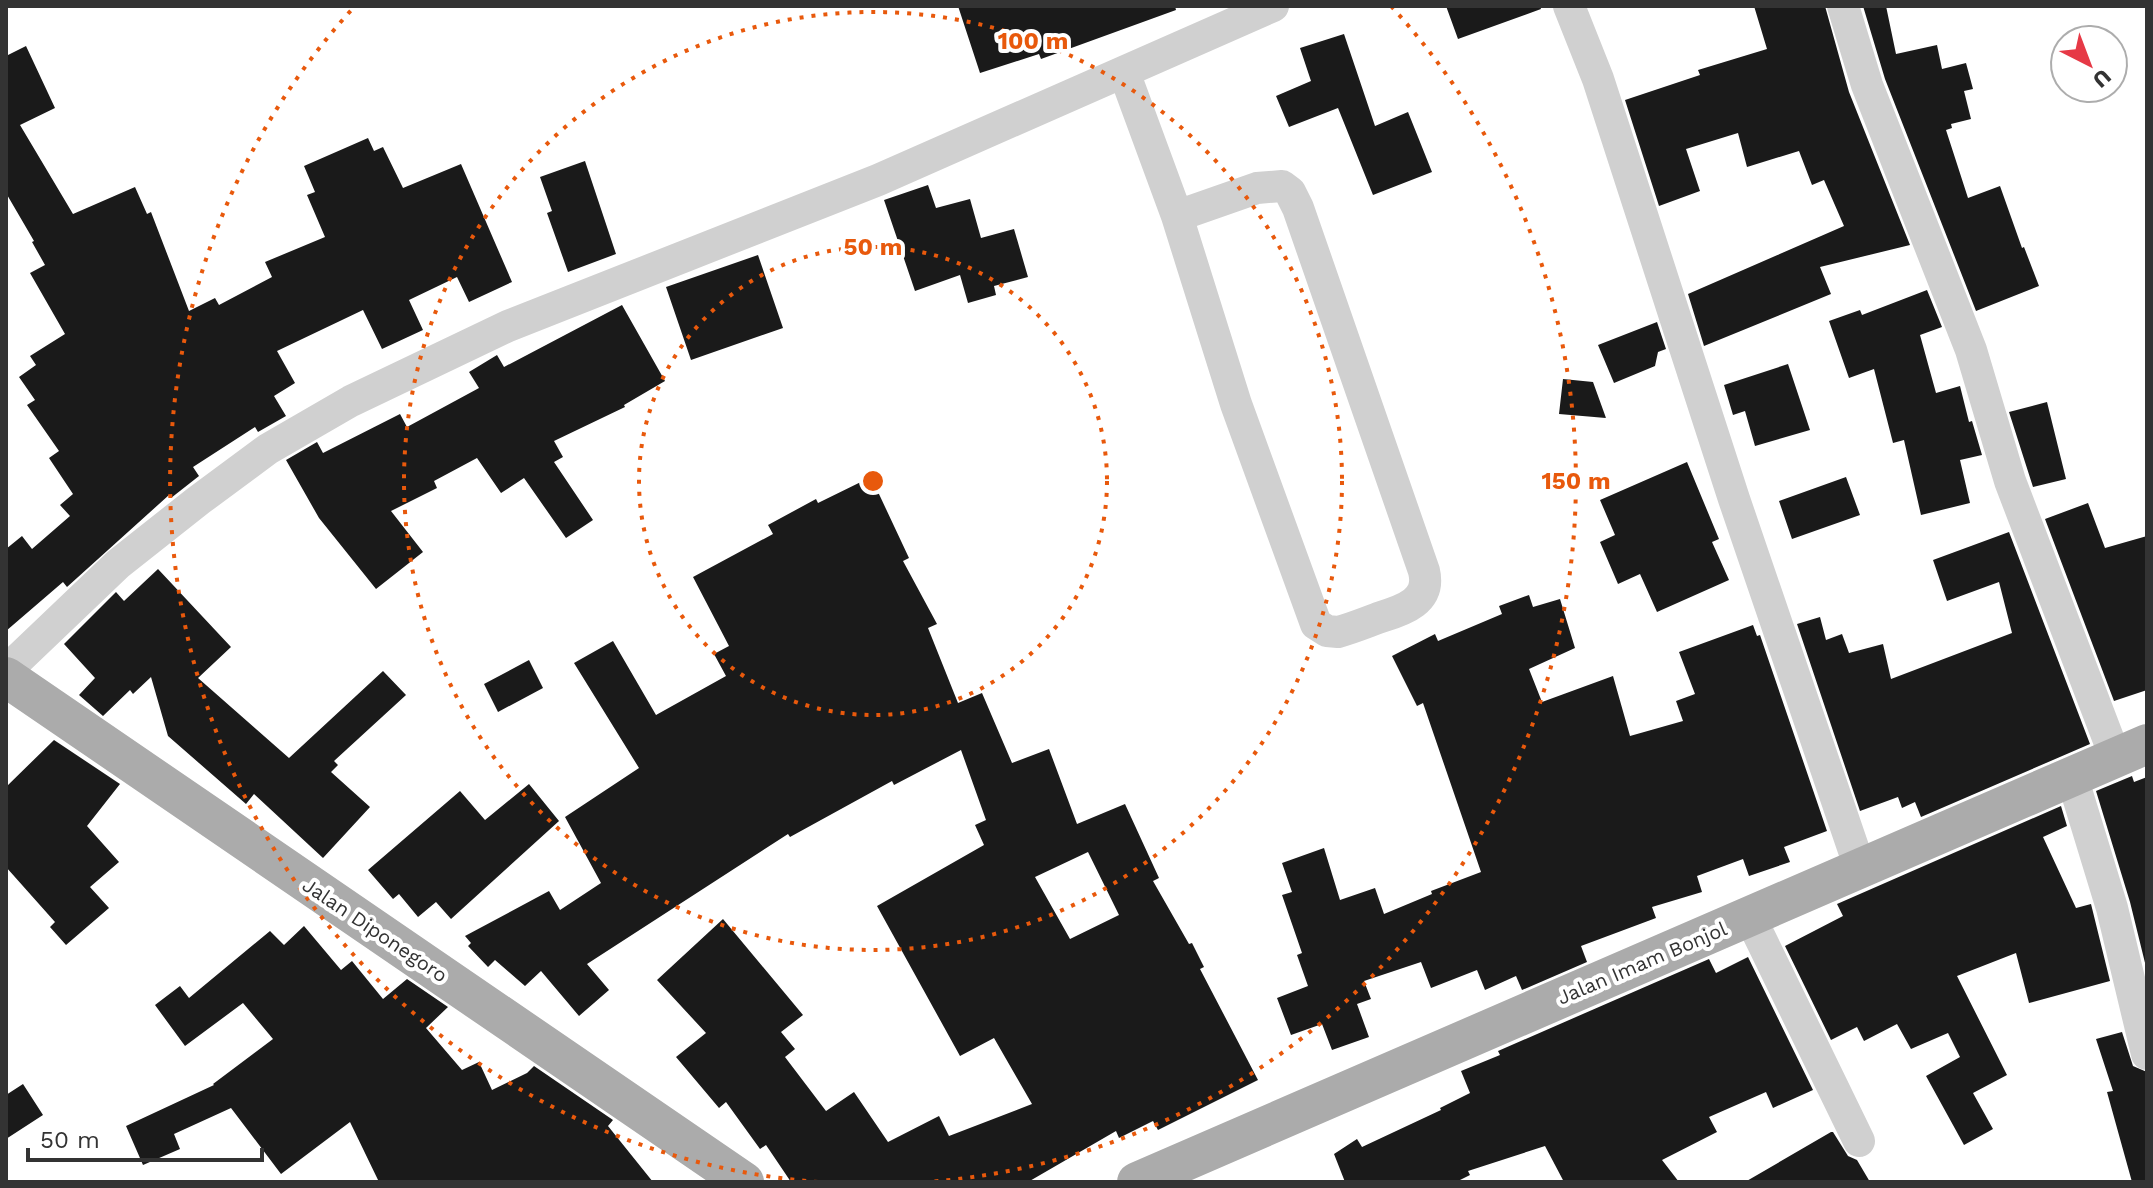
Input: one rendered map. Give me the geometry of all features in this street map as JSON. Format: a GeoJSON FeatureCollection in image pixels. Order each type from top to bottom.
{"type":"FeatureCollection","features":[{"type":"Feature","properties":{"kind":"main road","name":"Jalan Diponegoro"},"geometry":{"type":"LineString","coordinates":[[6,674],[744,1182]]}},
{"type":"Feature","properties":{"kind":"main road","name":"Jalan Imam Bonjol"},"geometry":{"type":"LineString","coordinates":[[1137,1182],[2132,752]]}},
{"type":"Feature","properties":{"kind":"street"},"geometry":{"type":"LineString","coordinates":[[6,674],[118,564],[187,509],[268,449],[351,401],[508,326],[878,180],[1273,6]]}},
{"type":"Feature","properties":{"kind":"street"},"geometry":{"type":"LineString","coordinates":[[1569,6],[1598,79],[1734,499],[1860,868]]}},
{"type":"Feature","properties":{"kind":"street"},"geometry":{"type":"LineString","coordinates":[[1843,6],[1867,85],[1971,350],[2010,481],[2132,752]]}},
{"type":"Feature","properties":{"kind":"street"},"geometry":{"type":"LineString","coordinates":[[1124,72],[1177,216],[1236,404],[1316,624],[1327,631],[1338,632],[1406,610],[1417,601],[1424,589],[1424,571],[1290,192],[1282,186],[1257,188],[1177,216]]}},
{"type":"Feature","properties":{"kind":"street"},"geometry":{"type":"LineString","coordinates":[[2072,777],[2112,908],[2147,1054]]}},
{"type":"Feature","properties":{"kind":"street"},"geometry":{"type":"LineString","coordinates":[[1750,917],[1859,1141]]}},
{"type":"Feature","properties":{"kind":"building"},"geometry":{"type":"Polygon","coordinates":[[[958,6],[1175,6],[1176,10],[1041,59],[1039,54],[980,73],[958,6]]]}},
{"type":"Feature","properties":{"kind":"building"},"geometry":{"type":"Polygon","coordinates":[[[1446,6],[1540,6],[1541,9],[1458,39],[1446,6]]]}},
{"type":"Feature","properties":{"kind":"building"},"geometry":{"type":"Polygon","coordinates":[[[1754,6],[1825,6],[1849,92],[1910,245],[1820,267],[1831,294],[1704,346],[1688,294],[1844,226],[1824,180],[1812,185],[1799,151],[1747,167],[1738,133],[1686,149],[1700,191],[1659,206],[1625,100],[1700,75],[1698,70],[1767,49],[1754,6]]]}},
{"type":"Feature","properties":{"kind":"building"},"geometry":{"type":"Polygon","coordinates":[[[1863,6],[1886,6],[1896,54],[1937,45],[1942,69],[1966,63],[1973,89],[1964,91],[1971,119],[1951,124],[1952,128],[1946,130],[1968,198],[2000,186],[2039,286],[1976,311],[1885,79],[1863,6]]]}},
{"type":"Feature","properties":{"kind":"building"},"geometry":{"type":"Polygon","coordinates":[[[1344,34],[1375,126],[1408,112],[1432,172],[1373,195],[1338,108],[1289,127],[1276,96],[1311,81],[1300,48],[1344,34]]]}},
{"type":"Feature","properties":{"kind":"building"},"geometry":{"type":"Polygon","coordinates":[[[26,46],[55,108],[20,125],[73,214],[135,187],[147,214],[151,212],[189,311],[215,298],[219,305],[272,277],[265,262],[325,237],[307,195],[315,192],[304,166],[368,138],[374,151],[383,147],[403,188],[461,164],[512,282],[469,302],[457,277],[409,300],[423,330],[382,349],[363,310],[277,351],[295,383],[274,396],[286,416],[258,432],[255,427],[193,467],[199,476],[171,498],[169,495],[67,587],[63,582],[6,631],[6,549],[22,536],[32,549],[70,516],[60,505],[73,494],[49,458],[59,451],[27,405],[35,400],[19,377],[36,365],[30,356],[65,334],[30,273],[45,265],[6,193],[6,56],[26,46]]]}},
{"type":"Feature","properties":{"kind":"building"},"geometry":{"type":"Polygon","coordinates":[[[585,161],[616,254],[568,272],[547,213],[552,211],[540,177],[585,161]]]}},
{"type":"Feature","properties":{"kind":"building"},"geometry":{"type":"Polygon","coordinates":[[[928,185],[936,208],[970,199],[981,238],[1014,229],[1028,277],[994,286],[996,295],[968,303],[960,275],[915,291],[884,200],[928,185]]]}},
{"type":"Feature","properties":{"kind":"building"},"geometry":{"type":"Polygon","coordinates":[[[758,255],[783,328],[691,360],[666,287],[758,255]]]}},
{"type":"Feature","properties":{"kind":"building"},"geometry":{"type":"Polygon","coordinates":[[[1927,290],[1942,327],[1920,335],[1936,393],[1960,386],[1982,455],[1960,460],[1970,503],[1921,515],[1904,440],[1893,443],[1874,369],[1849,378],[1829,321],[1860,310],[1862,315],[1927,290]]]}},
{"type":"Feature","properties":{"kind":"building"},"geometry":{"type":"Polygon","coordinates":[[[622,305],[665,381],[625,407],[554,441],[563,457],[554,462],[593,520],[566,538],[524,478],[501,493],[477,458],[434,481],[437,488],[391,511],[423,552],[376,589],[319,518],[286,460],[317,442],[323,453],[400,414],[407,427],[479,388],[469,372],[497,355],[504,367],[622,305]]]}},
{"type":"Feature","properties":{"kind":"building"},"geometry":{"type":"Polygon","coordinates":[[[1657,322],[1666,349],[1658,352],[1655,366],[1614,383],[1598,345],[1657,322]]]}},
{"type":"Feature","properties":{"kind":"building"},"geometry":{"type":"Polygon","coordinates":[[[1788,364],[1810,430],[1755,446],[1745,411],[1733,415],[1724,385],[1788,364]]]}},
{"type":"Feature","properties":{"kind":"building"},"geometry":{"type":"Polygon","coordinates":[[[1563,379],[1593,382],[1606,418],[1559,414],[1563,379]]]}},
{"type":"Feature","properties":{"kind":"building"},"geometry":{"type":"Polygon","coordinates":[[[2047,402],[2066,479],[2033,487],[2009,412],[2047,402]]]}},
{"type":"Feature","properties":{"kind":"building"},"geometry":{"type":"Polygon","coordinates":[[[1687,462],[1719,539],[1712,542],[1729,580],[1657,612],[1640,574],[1618,584],[1600,542],[1615,535],[1600,500],[1687,462]]]}},
{"type":"Feature","properties":{"kind":"building"},"geometry":{"type":"Polygon","coordinates":[[[871,477],[909,558],[903,561],[937,624],[928,628],[958,703],[982,693],[1012,763],[1049,749],[1077,824],[1125,804],[1159,878],[1153,881],[1189,944],[1192,943],[1204,967],[1200,969],[1258,1080],[1158,1130],[1153,1121],[1119,1138],[1116,1131],[1028,1182],[791,1182],[766,1145],[760,1149],[726,1102],[719,1108],[676,1057],[706,1033],[657,980],[723,919],[803,1015],[781,1032],[795,1049],[785,1057],[826,1111],[854,1092],[888,1142],[939,1116],[949,1136],[1032,1104],[994,1038],[960,1056],[877,906],[984,845],[975,825],[986,820],[961,750],[894,785],[892,781],[790,837],[788,834],[587,964],[609,990],[579,1016],[541,971],[525,986],[495,960],[488,967],[468,946],[471,943],[465,936],[549,891],[560,910],[601,883],[565,817],[639,768],[574,663],[613,641],[656,715],[726,676],[714,654],[729,646],[693,577],[773,534],[768,525],[816,499],[818,503],[871,477]],[[1088,852],[1035,877],[1070,939],[1119,915],[1088,852]]]}},
{"type":"Feature","properties":{"kind":"building"},"geometry":{"type":"Polygon","coordinates":[[[1846,477],[1860,515],[1792,539],[1779,501],[1846,477]]]}},
{"type":"Feature","properties":{"kind":"building"},"geometry":{"type":"Polygon","coordinates":[[[2088,503],[2105,548],[2147,536],[2147,690],[2114,701],[2045,519],[2088,503]]]}},
{"type":"Feature","properties":{"kind":"building"},"geometry":{"type":"Polygon","coordinates":[[[2009,532],[2090,744],[1921,817],[1915,802],[1902,808],[1898,797],[1860,811],[1797,624],[1820,617],[1826,640],[1842,634],[1849,653],[1883,644],[1891,679],[2012,633],[1999,582],[1947,601],[1933,560],[2009,532]]]}},
{"type":"Feature","properties":{"kind":"building"},"geometry":{"type":"Polygon","coordinates":[[[158,569],[231,647],[198,678],[289,758],[383,671],[406,695],[334,761],[338,765],[331,772],[370,807],[323,858],[254,794],[246,804],[168,736],[151,677],[133,694],[130,690],[103,716],[79,695],[95,678],[64,644],[116,592],[124,601],[158,569]]]}},
{"type":"Feature","properties":{"kind":"building"},"geometry":{"type":"Polygon","coordinates":[[[1529,595],[1533,607],[1560,599],[1575,648],[1529,669],[1542,702],[1613,676],[1630,736],[1683,721],[1676,701],[1695,694],[1679,652],[1753,625],[1757,636],[1760,635],[1827,831],[1784,847],[1790,862],[1749,876],[1743,859],[1697,876],[1702,892],[1652,907],[1656,918],[1581,946],[1587,962],[1522,990],[1516,976],[1485,990],[1477,970],[1431,988],[1421,962],[1364,981],[1371,999],[1357,1004],[1369,1037],[1332,1050],[1322,1024],[1291,1035],[1277,998],[1308,986],[1297,955],[1302,953],[1282,895],[1292,892],[1282,863],[1324,848],[1340,900],[1375,888],[1384,914],[1432,894],[1431,891],[1481,872],[1423,703],[1417,706],[1392,656],[1435,634],[1438,641],[1502,614],[1499,606],[1529,595]]]}},
{"type":"Feature","properties":{"kind":"building"},"geometry":{"type":"Polygon","coordinates":[[[529,660],[543,688],[498,712],[484,684],[529,660]]]}},
{"type":"Feature","properties":{"kind":"building"},"geometry":{"type":"Polygon","coordinates":[[[54,740],[120,784],[87,826],[119,862],[90,887],[109,908],[66,945],[50,927],[55,922],[6,867],[6,787],[54,740]]]}},
{"type":"Feature","properties":{"kind":"building"},"geometry":{"type":"Polygon","coordinates":[[[2132,776],[2134,782],[2147,777],[2147,971],[2130,902],[2096,791],[2132,776]]]}},
{"type":"Feature","properties":{"kind":"building"},"geometry":{"type":"Polygon","coordinates":[[[529,784],[559,821],[451,919],[436,902],[418,917],[399,894],[393,899],[368,870],[460,791],[485,820],[529,784]]]}},
{"type":"Feature","properties":{"kind":"building"},"geometry":{"type":"Polygon","coordinates":[[[2061,806],[2067,826],[2043,837],[2076,908],[2091,904],[2110,981],[2029,1003],[2016,953],[1957,976],[2007,1075],[1973,1093],[1993,1129],[1964,1145],[1926,1076],[1960,1057],[1948,1033],[1911,1049],[1897,1024],[1864,1041],[1857,1027],[1831,1040],[1785,946],[1843,916],[1837,904],[2061,806]]]}},
{"type":"Feature","properties":{"kind":"building"},"geometry":{"type":"Polygon","coordinates":[[[304,926],[341,970],[352,961],[383,999],[407,979],[448,1007],[426,1028],[462,1070],[479,1062],[492,1090],[527,1073],[534,1066],[613,1120],[608,1126],[653,1182],[379,1182],[350,1122],[281,1174],[231,1108],[174,1134],[180,1149],[143,1165],[126,1126],[214,1085],[273,1039],[243,1003],[185,1046],[155,1005],[180,986],[189,998],[270,931],[284,945],[304,926]]]}},
{"type":"Feature","properties":{"kind":"building"},"geometry":{"type":"Polygon","coordinates":[[[1748,957],[1813,1090],[1773,1108],[1766,1092],[1709,1117],[1717,1132],[1662,1160],[1679,1182],[1564,1182],[1545,1146],[1468,1171],[1470,1175],[1456,1182],[1345,1182],[1334,1154],[1357,1139],[1362,1147],[1470,1093],[1461,1071],[1500,1055],[1498,1051],[1709,959],[1716,973],[1748,957]]]}},
{"type":"Feature","properties":{"kind":"building"},"geometry":{"type":"Polygon","coordinates":[[[2122,1032],[2133,1066],[2147,1072],[2147,1182],[2132,1182],[2107,1092],[2113,1091],[2096,1039],[2122,1032]]]}},
{"type":"Feature","properties":{"kind":"building"},"geometry":{"type":"Polygon","coordinates":[[[23,1084],[43,1115],[6,1139],[6,1095],[23,1084]]]}},
{"type":"Feature","properties":{"kind":"building"},"geometry":{"type":"Polygon","coordinates":[[[1831,1132],[1848,1156],[1857,1160],[1870,1182],[1745,1182],[1831,1132]]]}}]}
